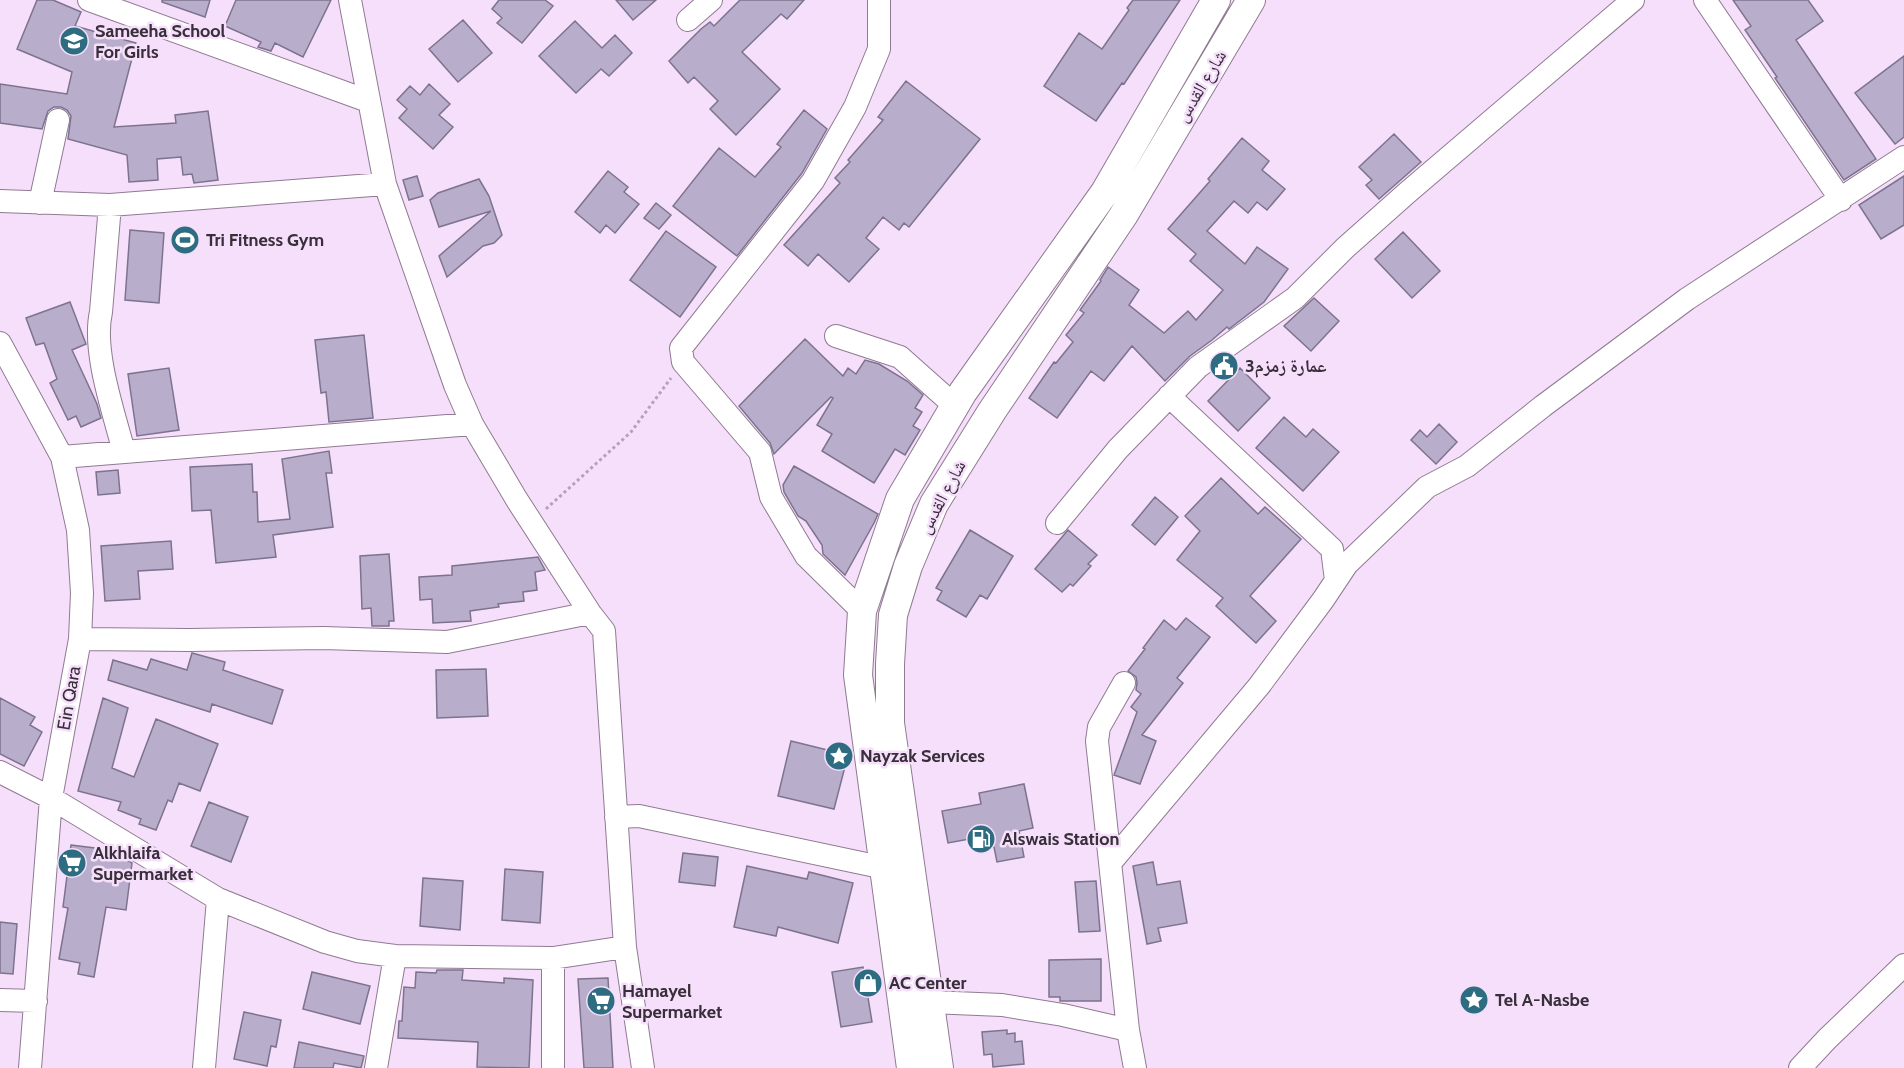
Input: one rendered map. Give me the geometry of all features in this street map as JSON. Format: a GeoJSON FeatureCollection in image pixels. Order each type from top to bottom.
{"type":"FeatureCollection","features":[{"type":"Feature","properties":{"kind":"main road","name":"شارع القدس"},"geometry":{"type":"LineString","coordinates":[[911,1068],[858,675],[862,611],[900,499],[955,406],[1105,192],[1216,0]]}},
{"type":"Feature","properties":{"kind":"main road","name":"شارع القدس"},"geometry":{"type":"LineString","coordinates":[[939,1068],[890,723],[893,615],[908,566],[934,504],[992,411],[1124,216],[1251,0]]}},
{"type":"Feature","properties":{"kind":"main road"},"geometry":{"type":"LineString","coordinates":[[1105,192],[1124,216]]}},
{"type":"Feature","properties":{"kind":"street"},"geometry":{"type":"LineString","coordinates":[[89,0],[368,101]]}},
{"type":"Feature","properties":{"kind":"street"},"geometry":{"type":"LineString","coordinates":[[351,0],[385,184],[455,385],[472,424],[531,522],[604,631],[625,947],[643,1068]]}},
{"type":"Feature","properties":{"kind":"street"},"geometry":{"type":"LineString","coordinates":[[688,20],[711,0]]}},
{"type":"Feature","properties":{"kind":"street"},"geometry":{"type":"LineString","coordinates":[[862,611],[806,556],[771,497],[759,452],[683,362],[681,348],[813,181],[855,107],[879,49],[879,0]]}},
{"type":"Feature","properties":{"kind":"street"},"geometry":{"type":"LineString","coordinates":[[1057,523],[1118,449],[1198,368],[1295,298],[1345,248],[1408,192],[1633,0]]}},
{"type":"Feature","properties":{"kind":"street"},"geometry":{"type":"LineString","coordinates":[[1705,0],[1841,200]]}},
{"type":"Feature","properties":{"kind":"street"},"geometry":{"type":"LineString","coordinates":[[40,203],[58,120]]}},
{"type":"Feature","properties":{"kind":"street"},"geometry":{"type":"LineString","coordinates":[[1111,862],[1259,686],[1347,564],[1427,487],[1467,466],[1543,406],[1687,299],[1904,158]]}},
{"type":"Feature","properties":{"kind":"street"},"geometry":{"type":"LineString","coordinates":[[0,201],[110,205],[385,184]]}},
{"type":"Feature","properties":{"kind":"street"},"geometry":{"type":"LineString","coordinates":[[110,205],[98,326],[102,364],[124,452]]}},
{"type":"Feature","properties":{"kind":"street"},"geometry":{"type":"LineString","coordinates":[[836,336],[900,357],[955,406]]}},
{"type":"Feature","properties":{"kind":"street","name":"Ein Qara"},"geometry":{"type":"LineString","coordinates":[[0,344],[62,457],[78,530],[82,593],[80,639],[51,798],[30,1068]]}},
{"type":"Feature","properties":{"kind":"street"},"geometry":{"type":"LineString","coordinates":[[1169,396],[1332,549],[1336,580]]}},
{"type":"Feature","properties":{"kind":"street"},"geometry":{"type":"LineString","coordinates":[[62,457],[472,424]]}},
{"type":"Feature","properties":{"kind":"street"},"geometry":{"type":"LineString","coordinates":[[80,639],[324,638],[447,642],[590,613]]}},
{"type":"Feature","properties":{"kind":"street"},"geometry":{"type":"LineString","coordinates":[[1124,683],[1099,727],[1097,741],[1128,1030],[1135,1068]]}},
{"type":"Feature","properties":{"kind":"street"},"geometry":{"type":"LineString","coordinates":[[0,772],[51,798],[219,899],[325,942],[357,951],[395,956],[554,958],[625,947]]}},
{"type":"Feature","properties":{"kind":"street"},"geometry":{"type":"LineString","coordinates":[[616,816],[639,816],[885,868]]}},
{"type":"Feature","properties":{"kind":"street"},"geometry":{"type":"LineString","coordinates":[[204,1068],[219,899]]}},
{"type":"Feature","properties":{"kind":"street"},"geometry":{"type":"LineString","coordinates":[[376,1068],[395,956]]}},
{"type":"Feature","properties":{"kind":"street"},"geometry":{"type":"LineString","coordinates":[[553,1068],[554,958]]}},
{"type":"Feature","properties":{"kind":"street"},"geometry":{"type":"LineString","coordinates":[[1800,1068],[1904,965]]}},
{"type":"Feature","properties":{"kind":"street"},"geometry":{"type":"LineString","coordinates":[[0,1000],[36,1001]]}},
{"type":"Feature","properties":{"kind":"street"},"geometry":{"type":"LineString","coordinates":[[930,1002],[1002,1005],[1063,1015],[1128,1030]]}},
{"type":"Feature","properties":{"kind":"path"},"geometry":{"type":"LineString","coordinates":[[531,522],[631,432],[683,362]]}},
{"type":"Feature","properties":{"kind":"building"},"geometry":{"type":"Polygon","coordinates":[[[37,0],[53,0],[81,12],[75,26],[136,43],[114,127],[176,123],[175,115],[208,111],[218,180],[194,183],[192,174],[183,175],[181,157],[157,159],[158,180],[129,182],[127,155],[68,139],[71,116],[61,107],[54,107],[48,111],[42,129],[0,123],[0,84],[67,94],[72,72],[17,49],[37,0]]]}},
{"type":"Feature","properties":{"kind":"building"},"geometry":{"type":"Polygon","coordinates":[[[162,0],[210,0],[205,17],[162,2],[162,0]]]}},
{"type":"Feature","properties":{"kind":"building"},"geometry":{"type":"Polygon","coordinates":[[[236,0],[331,0],[303,57],[275,43],[271,51],[258,47],[261,42],[225,26],[236,0]]]}},
{"type":"Feature","properties":{"kind":"building"},"geometry":{"type":"Polygon","coordinates":[[[499,0],[545,0],[553,6],[522,43],[497,23],[502,18],[492,9],[499,0]]]}},
{"type":"Feature","properties":{"kind":"building"},"geometry":{"type":"Polygon","coordinates":[[[616,0],[656,0],[633,20],[616,0]]]}},
{"type":"Feature","properties":{"kind":"building"},"geometry":{"type":"Polygon","coordinates":[[[740,0],[804,0],[787,19],[781,14],[742,52],[780,89],[736,135],[710,109],[718,101],[694,77],[688,83],[669,61],[701,29],[710,22],[714,26],[740,0]]]}},
{"type":"Feature","properties":{"kind":"building"},"geometry":{"type":"Polygon","coordinates":[[[1133,0],[1180,0],[1124,84],[1122,83],[1096,121],[1044,86],[1079,33],[1102,49],[1129,10],[1127,8],[1133,0]]]}},
{"type":"Feature","properties":{"kind":"building"},"geometry":{"type":"Polygon","coordinates":[[[1733,0],[1808,0],[1823,21],[1796,40],[1876,159],[1844,180],[1745,30],[1751,26],[1733,0]]]}},
{"type":"Feature","properties":{"kind":"building"},"geometry":{"type":"Polygon","coordinates":[[[463,20],[492,53],[458,82],[429,49],[463,20]]]}},
{"type":"Feature","properties":{"kind":"building"},"geometry":{"type":"Polygon","coordinates":[[[575,21],[602,48],[615,35],[632,53],[609,76],[601,69],[576,93],[539,56],[575,21]]]}},
{"type":"Feature","properties":{"kind":"building"},"geometry":{"type":"Polygon","coordinates":[[[1904,56],[1904,137],[1895,144],[1855,93],[1904,56]]]}},
{"type":"Feature","properties":{"kind":"building"},"geometry":{"type":"Polygon","coordinates":[[[906,81],[980,139],[909,227],[904,223],[899,230],[883,217],[866,238],[879,249],[849,282],[818,254],[808,266],[784,245],[840,183],[835,178],[883,120],[878,117],[906,81]]]}},
{"type":"Feature","properties":{"kind":"building"},"geometry":{"type":"Polygon","coordinates":[[[429,84],[450,104],[439,115],[453,127],[433,149],[399,118],[407,109],[397,100],[410,86],[420,95],[429,84]]]}},
{"type":"Feature","properties":{"kind":"building"},"geometry":{"type":"Polygon","coordinates":[[[804,110],[827,129],[802,173],[737,256],[673,206],[719,148],[755,177],[781,147],[777,144],[804,110]]]}},
{"type":"Feature","properties":{"kind":"building"},"geometry":{"type":"Polygon","coordinates":[[[1394,134],[1421,162],[1379,199],[1366,185],[1372,180],[1359,167],[1394,134]]]}},
{"type":"Feature","properties":{"kind":"building"},"geometry":{"type":"Polygon","coordinates":[[[1242,138],[1269,161],[1262,170],[1285,189],[1267,210],[1257,202],[1248,213],[1234,201],[1207,231],[1245,264],[1257,247],[1288,269],[1264,302],[1190,356],[1165,381],[1132,346],[1104,381],[1091,371],[1057,418],[1029,398],[1054,362],[1056,363],[1073,342],[1066,335],[1084,313],[1080,310],[1108,267],[1139,290],[1129,305],[1164,333],[1188,311],[1196,320],[1223,290],[1190,261],[1196,254],[1168,229],[1210,181],[1208,179],[1242,138]]]}},
{"type":"Feature","properties":{"kind":"building"},"geometry":{"type":"Polygon","coordinates":[[[608,171],[628,187],[624,192],[639,204],[615,233],[606,225],[600,233],[575,212],[608,171]]]}},
{"type":"Feature","properties":{"kind":"building"},"geometry":{"type":"Polygon","coordinates":[[[417,176],[423,196],[409,200],[403,180],[417,176]]]}},
{"type":"Feature","properties":{"kind":"building"},"geometry":{"type":"Polygon","coordinates":[[[1904,176],[1904,225],[1881,239],[1859,205],[1904,176]]]}},
{"type":"Feature","properties":{"kind":"building"},"geometry":{"type":"Polygon","coordinates":[[[479,179],[489,196],[502,235],[494,243],[483,246],[447,277],[439,256],[491,211],[439,227],[430,200],[438,193],[479,179]]]}},
{"type":"Feature","properties":{"kind":"building"},"geometry":{"type":"Polygon","coordinates":[[[656,203],[671,215],[659,229],[644,218],[656,203]]]}},
{"type":"Feature","properties":{"kind":"building"},"geometry":{"type":"Polygon","coordinates":[[[130,230],[164,233],[159,303],[125,300],[130,230]]]}},
{"type":"Feature","properties":{"kind":"building"},"geometry":{"type":"Polygon","coordinates":[[[666,231],[716,267],[680,317],[630,280],[666,231]]]}},
{"type":"Feature","properties":{"kind":"building"},"geometry":{"type":"Polygon","coordinates":[[[1403,232],[1440,271],[1412,298],[1375,259],[1403,232]]]}},
{"type":"Feature","properties":{"kind":"building"},"geometry":{"type":"Polygon","coordinates":[[[1314,298],[1339,321],[1311,351],[1284,326],[1314,298]]]}},
{"type":"Feature","properties":{"kind":"building"},"geometry":{"type":"Polygon","coordinates":[[[70,302],[86,344],[72,350],[97,404],[101,418],[81,427],[76,416],[68,420],[50,383],[57,379],[44,343],[36,345],[26,318],[70,302]]]}},
{"type":"Feature","properties":{"kind":"building"},"geometry":{"type":"Polygon","coordinates":[[[364,335],[373,418],[329,422],[326,392],[321,393],[315,340],[364,335]]]}},
{"type":"Feature","properties":{"kind":"building"},"geometry":{"type":"Polygon","coordinates":[[[805,339],[843,376],[848,368],[856,374],[865,360],[879,364],[907,381],[923,395],[915,408],[922,412],[913,426],[920,430],[905,455],[895,449],[874,483],[822,451],[832,434],[817,425],[833,398],[831,397],[774,454],[770,443],[739,406],[805,339]]]}},
{"type":"Feature","properties":{"kind":"building"},"geometry":{"type":"Polygon","coordinates":[[[169,368],[179,430],[137,436],[128,374],[169,368]]]}},
{"type":"Feature","properties":{"kind":"building"},"geometry":{"type":"Polygon","coordinates":[[[1240,368],[1270,398],[1238,431],[1208,401],[1240,368]]]}},
{"type":"Feature","properties":{"kind":"building"},"geometry":{"type":"Polygon","coordinates":[[[1284,417],[1306,437],[1313,429],[1339,452],[1303,491],[1256,448],[1284,417]]]}},
{"type":"Feature","properties":{"kind":"building"},"geometry":{"type":"Polygon","coordinates":[[[1439,424],[1457,442],[1436,464],[1411,440],[1420,430],[1427,437],[1439,424]]]}},
{"type":"Feature","properties":{"kind":"building"},"geometry":{"type":"Polygon","coordinates":[[[329,451],[332,473],[326,473],[333,527],[273,535],[276,557],[216,563],[211,510],[192,511],[190,467],[252,464],[253,492],[257,492],[258,522],[290,519],[282,459],[329,451]]]}},
{"type":"Feature","properties":{"kind":"building"},"geometry":{"type":"Polygon","coordinates":[[[794,466],[878,514],[845,575],[823,554],[822,545],[806,521],[798,516],[784,492],[783,485],[794,466]]]}},
{"type":"Feature","properties":{"kind":"building"},"geometry":{"type":"Polygon","coordinates":[[[118,470],[120,493],[98,495],[96,472],[118,470]]]}},
{"type":"Feature","properties":{"kind":"building"},"geometry":{"type":"Polygon","coordinates":[[[1221,478],[1258,514],[1265,507],[1301,539],[1250,596],[1276,621],[1256,643],[1216,606],[1223,598],[1177,560],[1200,531],[1185,516],[1221,478]]]}},
{"type":"Feature","properties":{"kind":"building"},"geometry":{"type":"Polygon","coordinates":[[[1155,497],[1178,517],[1155,545],[1132,525],[1155,497]]]}},
{"type":"Feature","properties":{"kind":"building"},"geometry":{"type":"Polygon","coordinates":[[[970,530],[1013,556],[987,599],[980,595],[966,617],[937,600],[942,591],[936,588],[970,530]]]}},
{"type":"Feature","properties":{"kind":"building"},"geometry":{"type":"Polygon","coordinates":[[[1068,530],[1097,555],[1088,564],[1091,566],[1073,586],[1070,584],[1062,592],[1035,569],[1068,530]]]}},
{"type":"Feature","properties":{"kind":"building"},"geometry":{"type":"Polygon","coordinates":[[[171,541],[173,569],[138,571],[140,599],[105,601],[101,546],[171,541]]]}},
{"type":"Feature","properties":{"kind":"building"},"geometry":{"type":"Polygon","coordinates":[[[389,554],[394,621],[389,621],[389,626],[372,626],[371,608],[362,609],[360,556],[389,554]]]}},
{"type":"Feature","properties":{"kind":"building"},"geometry":{"type":"Polygon","coordinates":[[[538,557],[545,570],[535,572],[537,590],[523,592],[524,601],[470,611],[471,621],[433,623],[432,599],[420,600],[419,577],[452,575],[452,566],[538,557]]]}},
{"type":"Feature","properties":{"kind":"building"},"geometry":{"type":"Polygon","coordinates":[[[1186,618],[1210,637],[1177,678],[1183,683],[1142,735],[1156,741],[1140,784],[1114,775],[1137,712],[1131,707],[1141,694],[1136,690],[1136,677],[1128,671],[1164,620],[1176,630],[1186,618]]]}},
{"type":"Feature","properties":{"kind":"building"},"geometry":{"type":"Polygon","coordinates":[[[192,653],[225,662],[223,670],[283,690],[272,724],[212,704],[210,712],[108,680],[113,660],[147,670],[151,659],[187,670],[192,653]]]}},
{"type":"Feature","properties":{"kind":"building"},"geometry":{"type":"Polygon","coordinates":[[[486,669],[488,716],[437,718],[436,670],[486,669]]]}},
{"type":"Feature","properties":{"kind":"building"},"geometry":{"type":"Polygon","coordinates":[[[0,698],[35,717],[30,725],[42,732],[24,766],[0,754],[0,698]]]}},
{"type":"Feature","properties":{"kind":"building"},"geometry":{"type":"Polygon","coordinates":[[[103,698],[128,708],[112,768],[134,777],[156,719],[218,744],[200,791],[179,783],[172,802],[168,800],[156,830],[139,824],[141,819],[118,810],[121,802],[78,791],[103,698]]]}},
{"type":"Feature","properties":{"kind":"building"},"geometry":{"type":"Polygon","coordinates":[[[791,741],[848,755],[834,809],[778,796],[791,741]]]}},
{"type":"Feature","properties":{"kind":"building"},"geometry":{"type":"Polygon","coordinates":[[[1024,784],[1033,828],[1019,831],[1024,857],[997,862],[994,847],[988,848],[986,836],[948,843],[942,811],[981,804],[979,793],[1024,784]]]}},
{"type":"Feature","properties":{"kind":"building"},"geometry":{"type":"Polygon","coordinates":[[[209,802],[248,817],[231,862],[191,846],[209,802]]]}},
{"type":"Feature","properties":{"kind":"building"},"geometry":{"type":"Polygon","coordinates":[[[71,845],[111,850],[132,863],[126,910],[106,907],[94,977],[78,974],[80,963],[59,959],[68,908],[63,907],[71,845]]]}},
{"type":"Feature","properties":{"kind":"building"},"geometry":{"type":"Polygon","coordinates":[[[683,853],[718,857],[715,886],[679,882],[683,853]]]}},
{"type":"Feature","properties":{"kind":"building"},"geometry":{"type":"Polygon","coordinates":[[[1153,862],[1157,885],[1180,881],[1187,923],[1158,928],[1161,941],[1147,944],[1133,866],[1153,862]]]}},
{"type":"Feature","properties":{"kind":"building"},"geometry":{"type":"Polygon","coordinates":[[[747,866],[807,879],[809,872],[853,883],[838,943],[778,927],[776,936],[734,927],[747,866]]]}},
{"type":"Feature","properties":{"kind":"building"},"geometry":{"type":"Polygon","coordinates":[[[505,869],[543,872],[540,923],[502,920],[505,869]]]}},
{"type":"Feature","properties":{"kind":"building"},"geometry":{"type":"Polygon","coordinates":[[[423,878],[463,881],[460,930],[420,926],[423,878]]]}},
{"type":"Feature","properties":{"kind":"building"},"geometry":{"type":"Polygon","coordinates":[[[1096,881],[1100,931],[1079,932],[1075,882],[1096,881]]]}},
{"type":"Feature","properties":{"kind":"building"},"geometry":{"type":"Polygon","coordinates":[[[0,922],[17,924],[13,974],[0,973],[0,922]]]}},
{"type":"Feature","properties":{"kind":"building"},"geometry":{"type":"Polygon","coordinates":[[[1101,959],[1101,1001],[1060,1001],[1060,997],[1049,997],[1049,960],[1101,959]]]}},
{"type":"Feature","properties":{"kind":"building"},"geometry":{"type":"Polygon","coordinates":[[[863,967],[872,1022],[841,1027],[832,972],[863,967]]]}},
{"type":"Feature","properties":{"kind":"building"},"geometry":{"type":"Polygon","coordinates":[[[437,970],[463,970],[462,980],[504,983],[504,978],[533,980],[529,1068],[477,1067],[478,1042],[398,1038],[399,1021],[402,1021],[404,987],[415,988],[416,972],[436,973],[437,970]]]}},
{"type":"Feature","properties":{"kind":"building"},"geometry":{"type":"Polygon","coordinates":[[[312,972],[370,986],[360,1024],[303,1009],[312,972]]]}},
{"type":"Feature","properties":{"kind":"building"},"geometry":{"type":"Polygon","coordinates":[[[608,978],[613,1068],[584,1068],[578,979],[608,978]]]}},
{"type":"Feature","properties":{"kind":"building"},"geometry":{"type":"Polygon","coordinates":[[[244,1012],[281,1020],[276,1047],[271,1046],[267,1066],[234,1059],[244,1012]]]}},
{"type":"Feature","properties":{"kind":"building"},"geometry":{"type":"Polygon","coordinates":[[[1007,1030],[1007,1034],[1015,1033],[1015,1042],[1022,1041],[1024,1064],[993,1067],[992,1054],[984,1055],[982,1032],[1007,1030]]]}},
{"type":"Feature","properties":{"kind":"building"},"geometry":{"type":"Polygon","coordinates":[[[299,1042],[364,1056],[361,1068],[334,1063],[333,1068],[294,1068],[299,1042]]]}},
{"type":"Feature","properties":{"kind":"place","name":"Sameeha School For Girls"},"geometry":{"type":"Point","coordinates":[74,41]}},
{"type":"Feature","properties":{"kind":"place","name":"Tri Fitness Gym"},"geometry":{"type":"Point","coordinates":[185,240]}},
{"type":"Feature","properties":{"kind":"place","name":"عمارة زمزم3"},"geometry":{"type":"Point","coordinates":[1224,366]}},
{"type":"Feature","properties":{"kind":"place","name":"Nayzak Services"},"geometry":{"type":"Point","coordinates":[839,756]}},
{"type":"Feature","properties":{"kind":"place","name":"Alswais Station"},"geometry":{"type":"Point","coordinates":[981,839]}},
{"type":"Feature","properties":{"kind":"place","name":"Alkhlaifa Supermarket"},"geometry":{"type":"Point","coordinates":[72,863]}},
{"type":"Feature","properties":{"kind":"place","name":"AC Center"},"geometry":{"type":"Point","coordinates":[868,983]}},
{"type":"Feature","properties":{"kind":"place","name":"Tel A-Nasbe"},"geometry":{"type":"Point","coordinates":[1474,1000]}},
{"type":"Feature","properties":{"kind":"place","name":"Hamayel Supermarket"},"geometry":{"type":"Point","coordinates":[601,1001]}}]}
